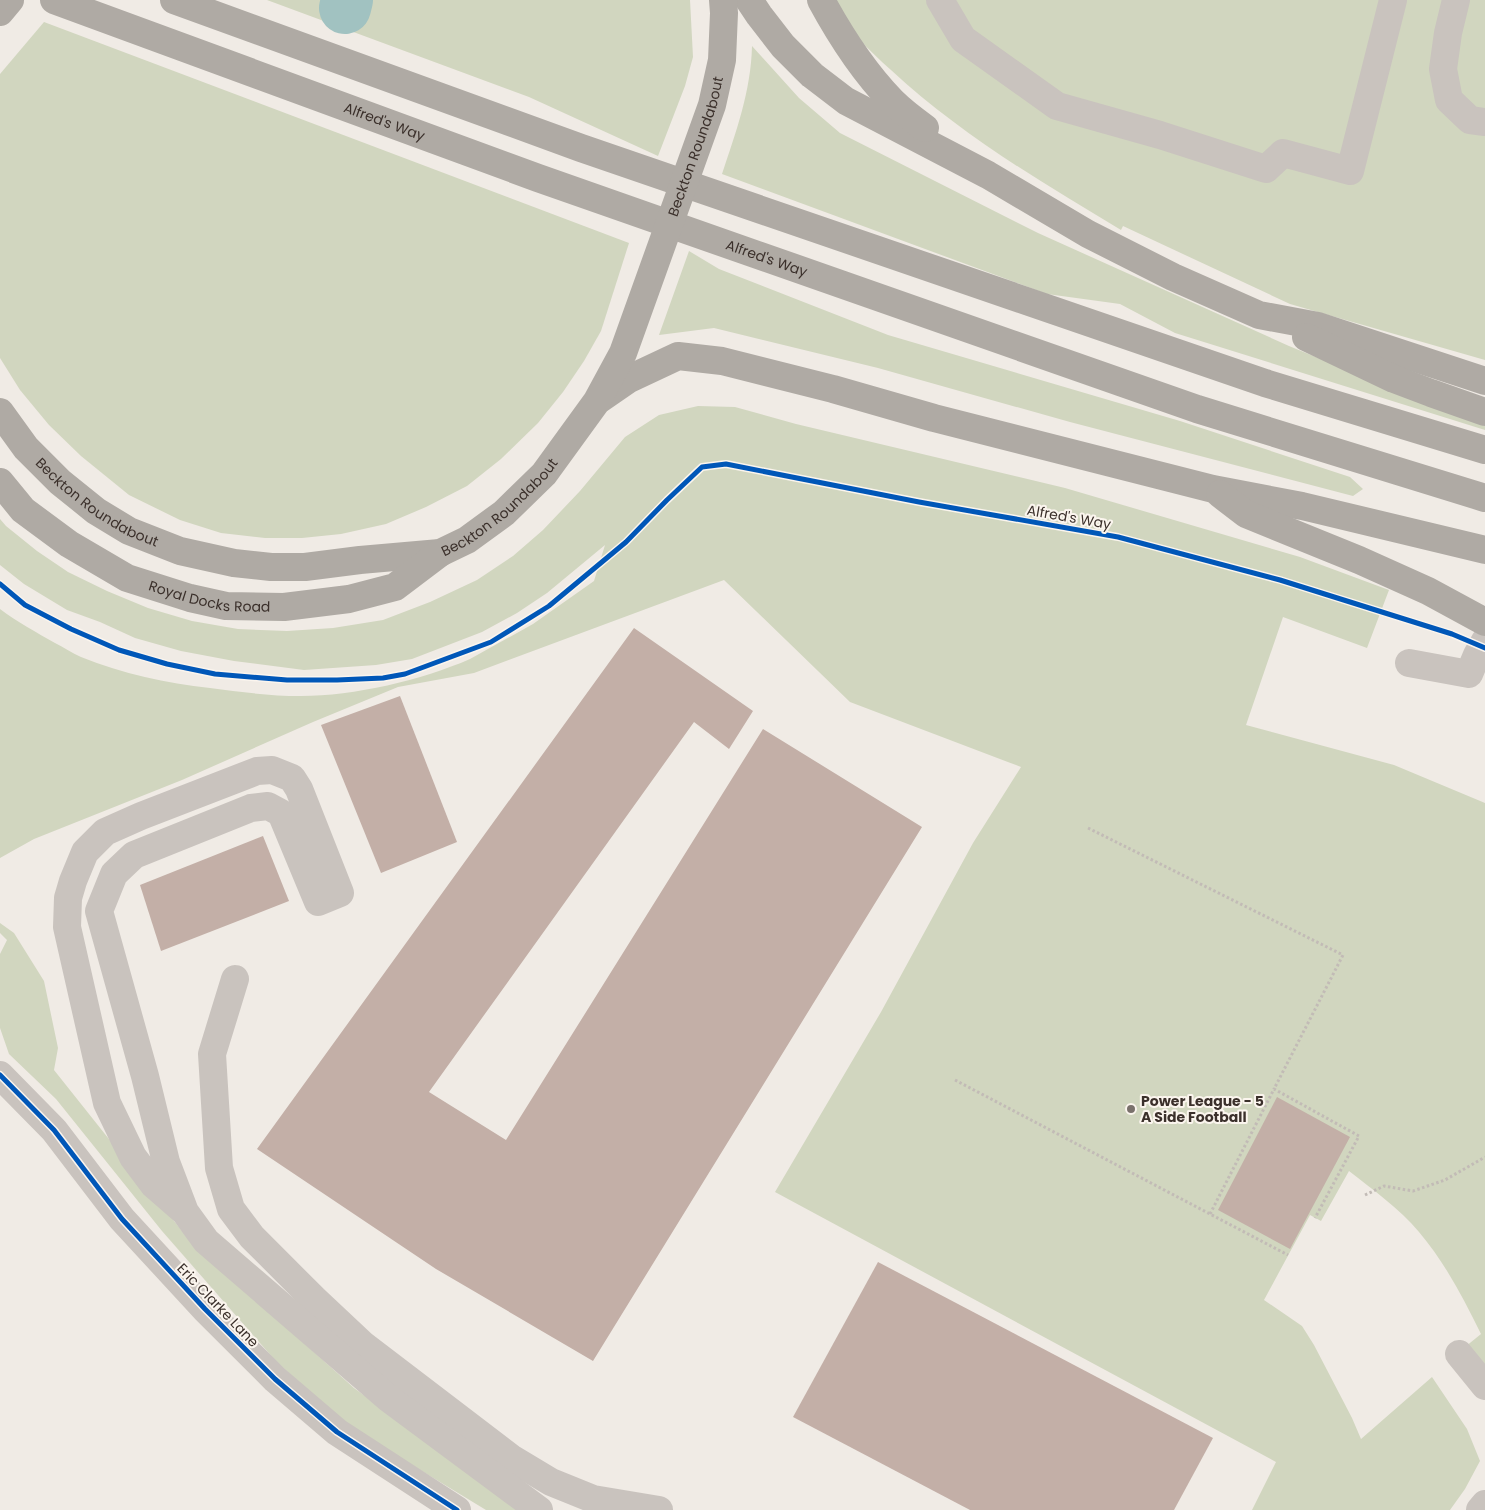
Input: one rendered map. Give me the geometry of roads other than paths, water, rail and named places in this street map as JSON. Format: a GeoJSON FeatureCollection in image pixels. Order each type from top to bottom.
{"type":"FeatureCollection","features":[{"type":"Feature","properties":{"kind":"highway"},"geometry":{"type":"LineString","coordinates":[[0,12],[10,0]]}},
{"type":"Feature","properties":{"kind":"highway","name":"Alfred's Way"},"geometry":{"type":"LineString","coordinates":[[54,0],[538,178],[1188,406],[1485,498]]}},
{"type":"Feature","properties":{"kind":"highway"},"geometry":{"type":"LineString","coordinates":[[174,0],[572,145],[1265,383],[1485,450]]}},
{"type":"Feature","properties":{"kind":"highway","name":"Beckton Roundabout"},"geometry":{"type":"LineString","coordinates":[[0,412],[26,448],[60,482],[96,511],[129,531],[180,551],[234,563],[271,567],[305,567],[440,553],[467,540],[504,513],[544,474],[597,401],[623,353],[712,105],[722,60],[723,0]]}},
{"type":"Feature","properties":{"kind":"highway"},"geometry":{"type":"LineString","coordinates":[[749,0],[783,46],[812,75],[846,101],[988,175],[1088,234],[1173,277],[1394,379],[1485,412]]}},
{"type":"Feature","properties":{"kind":"highway"},"geometry":{"type":"LineString","coordinates":[[821,0],[837,30],[861,66],[893,103],[939,140],[988,175]]}},
{"type":"Feature","properties":{"kind":"highway"},"geometry":{"type":"LineString","coordinates":[[1260,316],[1318,326],[1485,381]]}},
{"type":"Feature","properties":{"kind":"highway"},"geometry":{"type":"LineString","coordinates":[[597,401],[629,379],[678,356],[722,361],[833,389],[934,418],[1213,489],[1302,506],[1485,550]]}},
{"type":"Feature","properties":{"kind":"highway","name":"Royal Docks Road"},"geometry":{"type":"LineString","coordinates":[[0,482],[23,510],[69,544],[127,578],[190,598],[226,606],[284,607],[349,599],[395,587],[440,553]]}},
{"type":"Feature","properties":{"kind":"highway"},"geometry":{"type":"LineString","coordinates":[[1213,489],[1246,514],[1359,560],[1428,591],[1485,622]]}},
{"type":"Feature","properties":{"kind":"street"},"geometry":{"type":"LineString","coordinates":[[940,0],[963,39],[1057,106],[1160,134],[1266,169],[1283,154],[1350,170],[1393,0]]}},
{"type":"Feature","properties":{"kind":"street"},"geometry":{"type":"LineString","coordinates":[[1456,0],[1448,33],[1443,69],[1449,100],[1470,120],[1485,122]]}},
{"type":"Feature","properties":{"kind":"street"},"geometry":{"type":"LineString","coordinates":[[1409,663],[1469,674],[1485,641]]}},
{"type":"Feature","properties":{"kind":"street"},"geometry":{"type":"LineString","coordinates":[[184,1212],[166,1162],[146,1076],[100,911],[114,874],[134,856],[251,808],[268,806],[281,813],[318,902],[340,893],[299,789],[292,778],[272,770],[256,771],[141,816],[105,832],[85,852],[72,881],[68,898],[68,927],[105,1086],[107,1103],[134,1157],[154,1185],[184,1212],[206,1241],[388,1398],[539,1510]]}},
{"type":"Feature","properties":{"kind":"street"},"geometry":{"type":"LineString","coordinates":[[70,890],[71,907],[104,898]]}},
{"type":"Feature","properties":{"kind":"street"},"geometry":{"type":"LineString","coordinates":[[235,979],[212,1054],[220,1168],[231,1209],[252,1237],[314,1299],[363,1344],[511,1458],[550,1482],[593,1499],[659,1510]]}},
{"type":"Feature","properties":{"kind":"street","name":"Eric Clarke Lane"},"geometry":{"type":"LineString","coordinates":[[0,1075],[54,1130],[122,1219],[205,1309],[275,1379],[337,1432],[457,1510]]}},
{"type":"Feature","properties":{"kind":"street"},"geometry":{"type":"LineString","coordinates":[[105,1086],[117,1099],[124,1103],[146,1076]]}},
{"type":"Feature","properties":{"kind":"street"},"geometry":{"type":"LineString","coordinates":[[1459,1354],[1485,1386]]}},
{"type":"Feature","properties":{"kind":"street"},"geometry":{"type":"LineString","coordinates":[[1480,1510],[1485,1504]]}},
{"type":"Feature","properties":{"kind":"waterway"},"geometry":{"type":"LineString","coordinates":[[345,8],[347,0]]}},
{"type":"Feature","properties":{"kind":"place","name":"Power League - 5 A Side Football"},"geometry":{"type":"Point","coordinates":[1131,1109]}}]}
